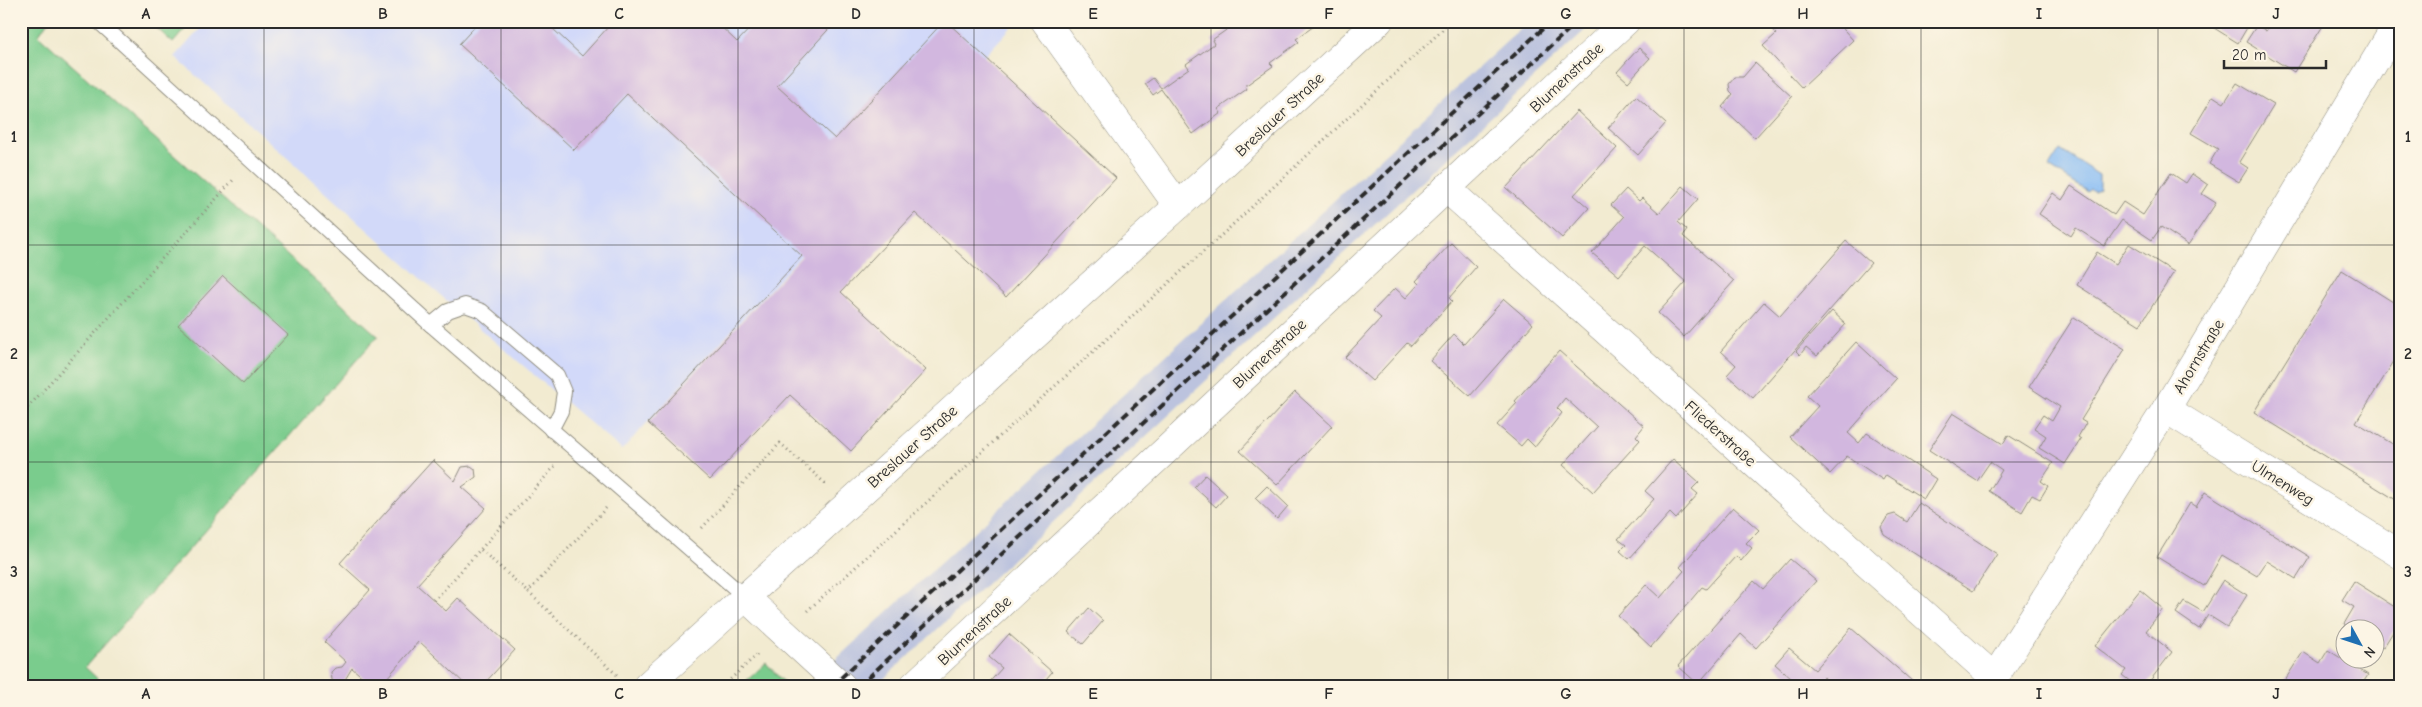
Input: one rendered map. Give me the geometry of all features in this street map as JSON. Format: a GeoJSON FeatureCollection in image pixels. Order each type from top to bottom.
{"type":"FeatureCollection","features":[{"type":"Feature","properties":{"kind":"street","name":"Breslauer Straße"},"geometry":{"type":"LineString","coordinates":[[634,682],[745,597],[1178,206],[1379,21]]}},
{"type":"Feature","properties":{"kind":"street","name":"Blumenstraße"},"geometry":{"type":"LineString","coordinates":[[913,686],[1626,21]]}},
{"type":"Feature","properties":{"kind":"street","name":"Ahornstraße"},"geometry":{"type":"LineString","coordinates":[[1992,682],[2392,52],[2399,21]]}},
{"type":"Feature","properties":{"kind":"street"},"geometry":{"type":"LineString","coordinates":[[1046,22],[1178,206]]}},
{"type":"Feature","properties":{"kind":"street","name":"Fliederstraße"},"geometry":{"type":"LineString","coordinates":[[1446,188],[1992,682]]}},
{"type":"Feature","properties":{"kind":"street","name":"Ulmenweg"},"geometry":{"type":"LineString","coordinates":[[2166,409],[2401,555]]}},
{"type":"Feature","properties":{"kind":"street"},"geometry":{"type":"LineString","coordinates":[[745,597],[842,686]]}},
{"type":"Feature","properties":{"kind":"lane"},"geometry":{"type":"LineString","coordinates":[[98,21],[431,325],[621,492],[745,597]]}},
{"type":"Feature","properties":{"kind":"lane"},"geometry":{"type":"LineString","coordinates":[[431,325],[448,311],[465,305],[482,311],[557,375],[564,392],[561,411],[550,430]]}},
{"type":"Feature","properties":{"kind":"path"},"geometry":{"type":"LineString","coordinates":[[723,686],[1219,238],[1452,21]]}},
{"type":"Feature","properties":{"kind":"path"},"geometry":{"type":"LineString","coordinates":[[21,415],[251,160]]}},
{"type":"Feature","properties":{"kind":"path"},"geometry":{"type":"LineString","coordinates":[[685,546],[780,443],[848,504]]}},
{"type":"Feature","properties":{"kind":"path"},"geometry":{"type":"LineString","coordinates":[[434,601],[571,448]]}},
{"type":"Feature","properties":{"kind":"path"},"geometry":{"type":"LineString","coordinates":[[528,592],[621,492]]}},
{"type":"Feature","properties":{"kind":"path"},"geometry":{"type":"LineString","coordinates":[[481,550],[634,682]]}},
{"type":"Feature","properties":{"kind":"shaded area"},"geometry":{"type":"Polygon","coordinates":[[[207,21],[1017,21],[622,450],[432,288],[175,57],[207,21]]]}},
{"type":"Feature","properties":{"kind":"shaded area"},"geometry":{"type":"Polygon","coordinates":[[[1529,21],[1595,21],[876,686],[807,686],[1529,21]]]}},
{"type":"Feature","properties":{"kind":"green space"},"geometry":{"type":"Polygon","coordinates":[[[21,21],[49,21],[38,35],[378,336],[85,667],[105,686],[21,686],[21,21]]]}},
{"type":"Feature","properties":{"kind":"green space"},"geometry":{"type":"Polygon","coordinates":[[[149,21],[192,21],[173,43],[149,21]]]}},
{"type":"Feature","properties":{"kind":"green space"},"geometry":{"type":"Polygon","coordinates":[[[766,663],[787,686],[741,686],[766,663]]]}},
{"type":"Feature","properties":{"kind":"water"},"geometry":{"type":"Polygon","coordinates":[[[2060,150],[2099,175],[2099,188],[2094,191],[2090,189],[2088,192],[2049,167],[2060,150]]]}},
{"type":"Feature","properties":{"kind":"building"},"geometry":{"type":"Polygon","coordinates":[[[480,21],[558,21],[552,28],[582,56],[609,26],[604,21],[715,21],[737,42],[757,21],[836,21],[777,86],[835,139],[946,21],[1116,178],[1006,297],[915,213],[841,292],[926,370],[851,451],[790,395],[710,480],[648,423],[802,256],[627,94],[574,150],[459,44],[480,21]]]}},
{"type":"Feature","properties":{"kind":"building"},"geometry":{"type":"Polygon","coordinates":[[[1239,21],[1321,21],[1296,39],[1299,42],[1270,63],[1273,66],[1245,86],[1247,89],[1218,109],[1221,113],[1193,134],[1161,89],[1153,95],[1145,84],[1153,78],[1161,88],[1189,68],[1186,64],[1214,44],[1212,40],[1239,21]]]}},
{"type":"Feature","properties":{"kind":"building"},"geometry":{"type":"Polygon","coordinates":[[[1764,21],[1836,21],[1853,40],[1802,88],[1763,46],[1776,34],[1764,21]]]}},
{"type":"Feature","properties":{"kind":"building"},"geometry":{"type":"Polygon","coordinates":[[[2203,21],[2251,21],[2238,43],[2203,21]]]}},
{"type":"Feature","properties":{"kind":"building"},"geometry":{"type":"Polygon","coordinates":[[[2273,21],[2326,21],[2294,72],[2246,42],[2257,25],[2266,31],[2273,21]]]}},
{"type":"Feature","properties":{"kind":"building"},"geometry":{"type":"Polygon","coordinates":[[[1639,48],[1650,58],[1628,82],[1617,72],[1639,48]]]}},
{"type":"Feature","properties":{"kind":"building"},"geometry":{"type":"Polygon","coordinates":[[[1755,63],[1792,97],[1755,138],[1722,107],[1733,94],[1730,91],[1729,84],[1735,77],[1743,77],[1755,63]]]}},
{"type":"Feature","properties":{"kind":"building"},"geometry":{"type":"Polygon","coordinates":[[[2237,83],[2274,105],[2239,162],[2248,168],[2239,182],[2209,164],[2218,149],[2191,133],[2213,96],[2224,103],[2237,83]]]}},
{"type":"Feature","properties":{"kind":"building"},"geometry":{"type":"Polygon","coordinates":[[[1636,96],[1666,123],[1638,155],[1608,128],[1636,96]]]}},
{"type":"Feature","properties":{"kind":"building"},"geometry":{"type":"Polygon","coordinates":[[[1577,111],[1617,148],[1574,195],[1589,208],[1562,238],[1506,188],[1577,111]]]}},
{"type":"Feature","properties":{"kind":"building"},"geometry":{"type":"Polygon","coordinates":[[[2171,173],[2186,183],[2192,174],[2208,185],[2202,194],[2216,203],[2188,245],[2161,227],[2152,240],[2122,220],[2104,246],[2076,228],[2071,236],[2039,214],[2053,193],[2062,200],[2071,186],[2114,215],[2123,202],[2143,215],[2171,173]]]}},
{"type":"Feature","properties":{"kind":"building"},"geometry":{"type":"Polygon","coordinates":[[[1683,186],[1698,199],[1678,222],[1687,230],[1683,236],[1734,281],[1684,337],[1658,313],[1686,282],[1645,246],[1619,276],[1592,253],[1624,217],[1611,205],[1626,189],[1639,201],[1642,198],[1659,213],[1683,186]]]}},
{"type":"Feature","properties":{"kind":"building"},"geometry":{"type":"Polygon","coordinates":[[[1846,241],[1871,263],[1753,398],[1727,375],[1736,365],[1721,351],[1764,302],[1780,316],[1846,241]]]}},
{"type":"Feature","properties":{"kind":"building"},"geometry":{"type":"Polygon","coordinates":[[[1451,243],[1476,267],[1449,298],[1452,301],[1411,346],[1407,343],[1372,381],[1345,357],[1381,318],[1373,311],[1395,288],[1406,298],[1419,284],[1416,281],[1451,243]]]}},
{"type":"Feature","properties":{"kind":"building"},"geometry":{"type":"Polygon","coordinates":[[[2129,244],[2174,272],[2140,325],[2077,285],[2097,252],[2116,264],[2129,244]]]}},
{"type":"Feature","properties":{"kind":"building"},"geometry":{"type":"Polygon","coordinates":[[[2342,270],[2401,307],[2401,350],[2356,422],[2401,449],[2401,503],[2254,412],[2342,270]]]}},
{"type":"Feature","properties":{"kind":"building"},"geometry":{"type":"Polygon","coordinates":[[[223,276],[288,335],[243,384],[178,325],[223,276]]]}},
{"type":"Feature","properties":{"kind":"building"},"geometry":{"type":"Polygon","coordinates":[[[1504,299],[1533,324],[1470,396],[1430,361],[1454,334],[1464,344],[1504,299]]]}},
{"type":"Feature","properties":{"kind":"building"},"geometry":{"type":"Polygon","coordinates":[[[1832,311],[1846,324],[1817,356],[1806,347],[1800,355],[1796,351],[1832,311]]]}},
{"type":"Feature","properties":{"kind":"building"},"geometry":{"type":"Polygon","coordinates":[[[2074,317],[2125,349],[2081,420],[2086,423],[2078,437],[2081,439],[2065,464],[2039,448],[2046,436],[2034,428],[2043,415],[2052,421],[2060,407],[2029,387],[2074,317]]]}},
{"type":"Feature","properties":{"kind":"building"},"geometry":{"type":"Polygon","coordinates":[[[1856,342],[1896,379],[1848,433],[1859,443],[1867,433],[1936,479],[1924,499],[1886,475],[1883,480],[1847,456],[1830,474],[1790,437],[1818,406],[1807,396],[1856,342]]]}},
{"type":"Feature","properties":{"kind":"building"},"geometry":{"type":"Polygon","coordinates":[[[1559,351],[1644,426],[1636,436],[1640,440],[1593,492],[1563,465],[1597,427],[1565,398],[1557,408],[1562,413],[1535,447],[1527,439],[1521,446],[1497,425],[1517,403],[1515,401],[1559,351]]]}},
{"type":"Feature","properties":{"kind":"building"},"geometry":{"type":"Polygon","coordinates":[[[1295,392],[1332,426],[1277,485],[1240,451],[1295,392]]]}},
{"type":"Feature","properties":{"kind":"building"},"geometry":{"type":"Polygon","coordinates":[[[1953,413],[2003,444],[2008,435],[2053,463],[2041,481],[2048,486],[2040,499],[2032,495],[2022,512],[1989,491],[2002,470],[1990,462],[1977,481],[1929,450],[1953,413]]]}},
{"type":"Feature","properties":{"kind":"building"},"geometry":{"type":"Polygon","coordinates":[[[1673,459],[1699,482],[1692,489],[1698,494],[1676,519],[1670,513],[1629,559],[1620,551],[1626,545],[1618,539],[1654,499],[1645,491],[1673,459]]]}},
{"type":"Feature","properties":{"kind":"building"},"geometry":{"type":"Polygon","coordinates":[[[433,460],[455,481],[462,467],[471,466],[475,469],[476,477],[462,487],[486,508],[417,585],[446,611],[458,598],[515,650],[482,686],[467,686],[419,641],[380,686],[373,686],[352,668],[343,683],[336,683],[332,680],[331,672],[335,668],[342,667],[346,662],[324,642],[370,590],[340,563],[433,460]]]}},
{"type":"Feature","properties":{"kind":"building"},"geometry":{"type":"Polygon","coordinates":[[[1205,475],[1227,495],[1216,507],[1194,487],[1205,475]]]}},
{"type":"Feature","properties":{"kind":"building"},"geometry":{"type":"Polygon","coordinates":[[[1267,486],[1288,506],[1277,519],[1255,498],[1267,486]]]}},
{"type":"Feature","properties":{"kind":"building"},"geometry":{"type":"Polygon","coordinates":[[[2205,492],[2310,557],[2296,579],[2267,561],[2257,576],[2222,555],[2204,586],[2157,557],[2190,503],[2196,507],[2205,492]]]}},
{"type":"Feature","properties":{"kind":"building"},"geometry":{"type":"Polygon","coordinates":[[[1919,503],[1997,554],[1973,591],[1884,534],[1881,527],[1888,516],[1895,514],[1907,522],[1919,503]]]}},
{"type":"Feature","properties":{"kind":"building"},"geometry":{"type":"Polygon","coordinates":[[[1733,507],[1759,530],[1746,543],[1752,548],[1741,561],[1736,556],[1706,589],[1702,587],[1651,647],[1618,616],[1646,585],[1660,598],[1684,571],[1680,567],[1733,507]]]}},
{"type":"Feature","properties":{"kind":"building"},"geometry":{"type":"Polygon","coordinates":[[[1790,559],[1816,581],[1756,648],[1741,634],[1698,684],[1678,666],[1754,581],[1763,589],[1790,559]]]}},
{"type":"Feature","properties":{"kind":"building"},"geometry":{"type":"Polygon","coordinates":[[[2223,580],[2247,595],[2227,627],[2208,615],[2199,629],[2176,613],[2184,601],[2203,612],[2223,580]]]}},
{"type":"Feature","properties":{"kind":"building"},"geometry":{"type":"Polygon","coordinates":[[[2354,581],[2401,611],[2401,619],[2384,646],[2384,620],[2346,620],[2354,607],[2342,600],[2354,581]]]}},
{"type":"Feature","properties":{"kind":"building"},"geometry":{"type":"Polygon","coordinates":[[[2140,590],[2163,609],[2146,631],[2172,652],[2146,686],[2136,686],[2122,675],[2126,670],[2095,646],[2140,590]]]}},
{"type":"Feature","properties":{"kind":"building"},"geometry":{"type":"Polygon","coordinates":[[[1089,608],[1103,621],[1083,644],[1068,632],[1089,608]]]}},
{"type":"Feature","properties":{"kind":"building"},"geometry":{"type":"Polygon","coordinates":[[[1851,628],[1912,681],[1908,686],[1833,686],[1824,677],[1817,686],[1800,686],[1775,664],[1789,648],[1815,670],[1851,628]]]}},
{"type":"Feature","properties":{"kind":"building"},"geometry":{"type":"Polygon","coordinates":[[[1009,634],[1052,672],[1040,686],[986,686],[1002,668],[989,657],[1009,634]]]}},
{"type":"Feature","properties":{"kind":"building"},"geometry":{"type":"Polygon","coordinates":[[[2328,650],[2334,654],[2334,670],[2360,670],[2368,675],[2361,686],[2281,686],[2303,652],[2320,663],[2328,650]]]}},
{"type":"Feature","properties":{"kind":"building"},"geometry":{"type":"Polygon","coordinates":[[[2068,678],[2078,686],[2062,686],[2068,678]]]}},
{"type":"Feature","properties":{"kind":"building"},"geometry":{"type":"Polygon","coordinates":[[[1062,680],[1068,686],[1057,686],[1062,680]]]}},
{"type":"Feature","properties":{"kind":"railway"},"geometry":{"type":"LineString","coordinates":[[832,686],[1551,21]]}},
{"type":"Feature","properties":{"kind":"railway"},"geometry":{"type":"LineString","coordinates":[[859,686],[1578,21]]}}]}
